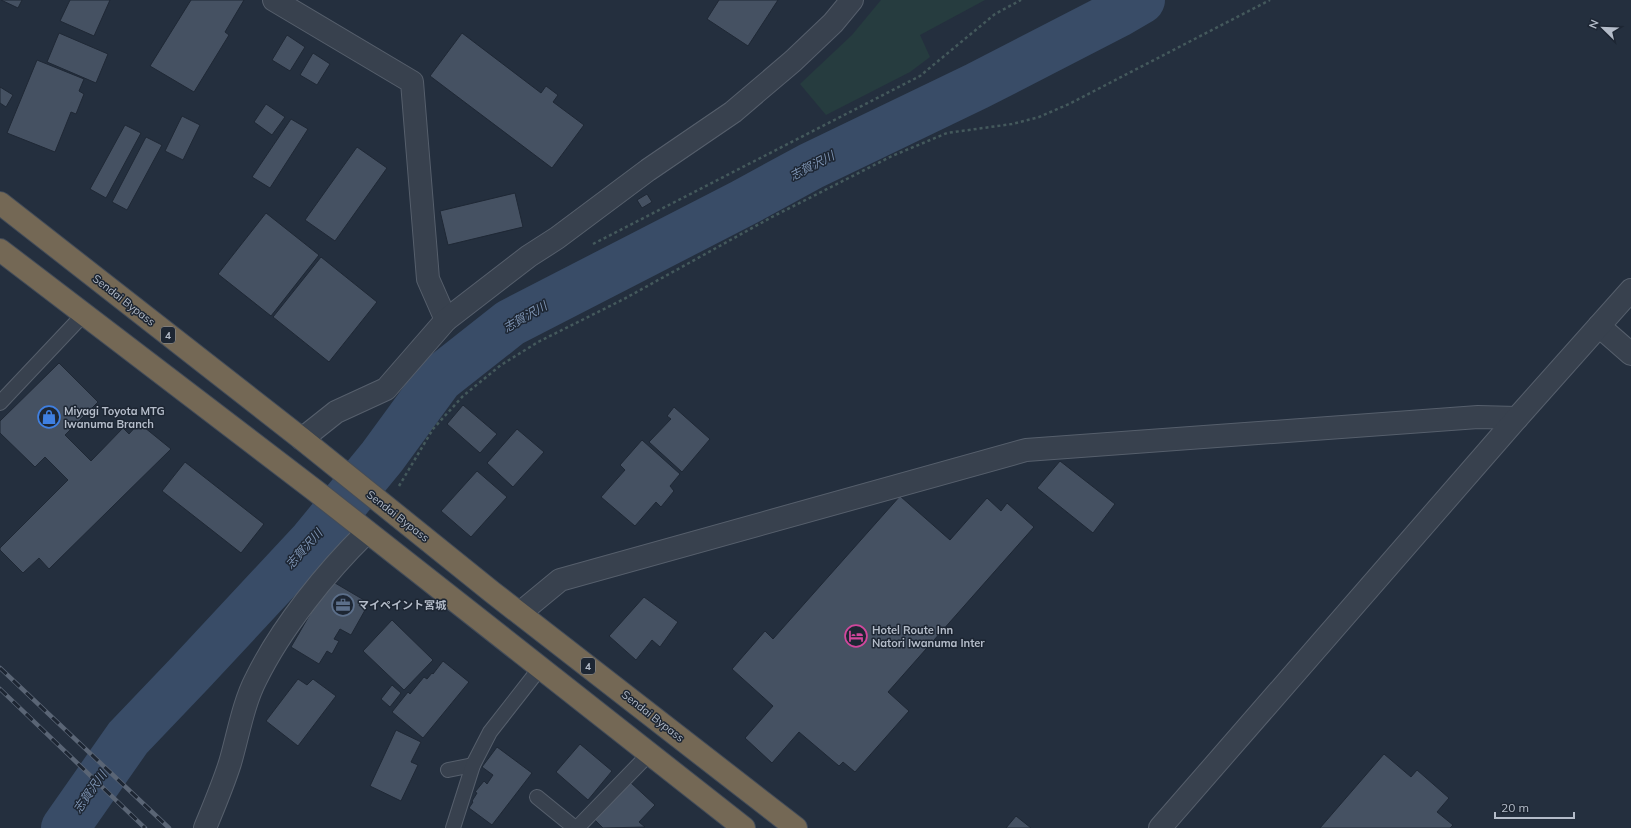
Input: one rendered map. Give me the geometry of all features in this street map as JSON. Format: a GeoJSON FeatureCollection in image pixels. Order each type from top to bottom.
{"type":"FeatureCollection","features":[{"type":"Feature","properties":{"kind":"highway","name":"Sendai Bypass"},"geometry":{"type":"LineString","coordinates":[[0,203],[302,439],[520,613],[796,828]]}},
{"type":"Feature","properties":{"kind":"highway"},"geometry":{"type":"LineString","coordinates":[[0,250],[317,492],[744,828]]}},
{"type":"Feature","properties":{"kind":"street"},"geometry":{"type":"LineString","coordinates":[[274,0],[412,82],[428,279],[446,320]]}},
{"type":"Feature","properties":{"kind":"street"},"geometry":{"type":"LineString","coordinates":[[302,439],[336,412],[386,389],[446,320],[529,256],[558,238],[648,170],[733,112],[798,56],[833,23],[852,0]]}},
{"type":"Feature","properties":{"kind":"street"},"geometry":{"type":"LineString","coordinates":[[1160,828],[1517,418],[1631,290]]}},
{"type":"Feature","properties":{"kind":"street"},"geometry":{"type":"LineString","coordinates":[[1599,326],[1631,354]]}},
{"type":"Feature","properties":{"kind":"street"},"geometry":{"type":"LineString","coordinates":[[520,613],[560,580],[1026,450],[1478,417],[1517,418]]}},
{"type":"Feature","properties":{"kind":"street"},"geometry":{"type":"LineString","coordinates":[[205,828],[221,789],[255,680],[275,646],[309,598],[364,530]]}},
{"type":"Feature","properties":{"kind":"lane"},"geometry":{"type":"LineString","coordinates":[[0,403],[84,314]]}},
{"type":"Feature","properties":{"kind":"lane"},"geometry":{"type":"LineString","coordinates":[[453,828],[473,765],[490,732],[540,668]]}},
{"type":"Feature","properties":{"kind":"lane"},"geometry":{"type":"LineString","coordinates":[[537,797],[576,828],[649,754]]}},
{"type":"Feature","properties":{"kind":"lane"},"geometry":{"type":"LineString","coordinates":[[448,770],[473,765]]}},
{"type":"Feature","properties":{"kind":"path"},"geometry":{"type":"LineString","coordinates":[[590,246],[920,76],[995,14],[1022,0]]}},
{"type":"Feature","properties":{"kind":"path"},"geometry":{"type":"LineString","coordinates":[[384,505],[433,429],[463,396],[502,365],[538,342],[624,299],[772,217],[892,156],[947,133],[1012,124],[1039,117],[1070,104],[1270,0]]}},
{"type":"Feature","properties":{"kind":"green space"},"geometry":{"type":"Polygon","coordinates":[[[881,0],[985,0],[920,35],[930,57],[910,72],[826,115],[800,84],[852,35],[881,0]]]}},
{"type":"Feature","properties":{"kind":"building"},"geometry":{"type":"Polygon","coordinates":[[[1,0],[22,0],[18,8],[1,0]]]}},
{"type":"Feature","properties":{"kind":"building"},"geometry":{"type":"Polygon","coordinates":[[[70,0],[110,0],[94,36],[60,21],[70,0]]]}},
{"type":"Feature","properties":{"kind":"building"},"geometry":{"type":"Polygon","coordinates":[[[191,0],[244,0],[225,32],[229,35],[194,92],[150,66],[191,0]]]}},
{"type":"Feature","properties":{"kind":"building"},"geometry":{"type":"Polygon","coordinates":[[[719,0],[778,0],[748,46],[707,19],[719,0]]]}},
{"type":"Feature","properties":{"kind":"building"},"geometry":{"type":"Polygon","coordinates":[[[59,33],[108,54],[96,83],[47,62],[59,33]]]}},
{"type":"Feature","properties":{"kind":"building"},"geometry":{"type":"Polygon","coordinates":[[[462,33],[541,93],[546,86],[558,95],[553,102],[584,125],[552,168],[430,76],[462,33]]]}},
{"type":"Feature","properties":{"kind":"building"},"geometry":{"type":"Polygon","coordinates":[[[287,35],[305,47],[290,71],[272,60],[287,35]]]}},
{"type":"Feature","properties":{"kind":"building"},"geometry":{"type":"Polygon","coordinates":[[[313,53],[330,64],[317,85],[300,75],[313,53]]]}},
{"type":"Feature","properties":{"kind":"building"},"geometry":{"type":"Polygon","coordinates":[[[37,60],[84,79],[79,91],[84,94],[76,114],[71,112],[55,152],[7,133],[37,60]]]}},
{"type":"Feature","properties":{"kind":"building"},"geometry":{"type":"Polygon","coordinates":[[[0,87],[13,95],[6,107],[0,103],[0,87]]]}},
{"type":"Feature","properties":{"kind":"building"},"geometry":{"type":"Polygon","coordinates":[[[266,104],[285,117],[272,135],[254,122],[266,104]]]}},
{"type":"Feature","properties":{"kind":"building"},"geometry":{"type":"Polygon","coordinates":[[[182,116],[200,125],[183,160],[165,151],[182,116]]]}},
{"type":"Feature","properties":{"kind":"building"},"geometry":{"type":"Polygon","coordinates":[[[291,119],[308,129],[270,188],[252,177],[291,119]]]}},
{"type":"Feature","properties":{"kind":"building"},"geometry":{"type":"Polygon","coordinates":[[[125,125],[141,133],[106,198],[90,189],[125,125]]]}},
{"type":"Feature","properties":{"kind":"building"},"geometry":{"type":"Polygon","coordinates":[[[146,137],[162,145],[127,210],[112,202],[146,137]]]}},
{"type":"Feature","properties":{"kind":"building"},"geometry":{"type":"Polygon","coordinates":[[[357,147],[387,168],[335,241],[305,220],[357,147]]]}},
{"type":"Feature","properties":{"kind":"building"},"geometry":{"type":"Polygon","coordinates":[[[515,193],[523,227],[448,245],[440,211],[515,193]]]}},
{"type":"Feature","properties":{"kind":"building"},"geometry":{"type":"Polygon","coordinates":[[[647,194],[652,202],[642,208],[637,200],[647,194]]]}},
{"type":"Feature","properties":{"kind":"building"},"geometry":{"type":"Polygon","coordinates":[[[266,213],[319,255],[271,316],[218,274],[266,213]]]}},
{"type":"Feature","properties":{"kind":"building"},"geometry":{"type":"Polygon","coordinates":[[[321,257],[377,302],[329,362],[273,317],[321,257]]]}},
{"type":"Feature","properties":{"kind":"building"},"geometry":{"type":"Polygon","coordinates":[[[59,363],[98,402],[65,435],[91,461],[123,428],[129,434],[139,423],[171,449],[49,569],[39,558],[23,573],[0,550],[0,548],[68,480],[45,457],[35,467],[0,433],[0,421],[59,363]]]}},
{"type":"Feature","properties":{"kind":"building"},"geometry":{"type":"Polygon","coordinates":[[[463,405],[497,434],[480,453],[447,424],[463,405]]]}},
{"type":"Feature","properties":{"kind":"building"},"geometry":{"type":"Polygon","coordinates":[[[674,407],[710,439],[682,472],[649,442],[671,419],[667,416],[674,407]]]}},
{"type":"Feature","properties":{"kind":"building"},"geometry":{"type":"Polygon","coordinates":[[[517,429],[544,452],[513,487],[487,463],[517,429]]]}},
{"type":"Feature","properties":{"kind":"building"},"geometry":{"type":"Polygon","coordinates":[[[642,440],[680,474],[670,486],[674,491],[661,507],[656,502],[635,526],[601,497],[625,470],[620,465],[642,440]]]}},
{"type":"Feature","properties":{"kind":"building"},"geometry":{"type":"Polygon","coordinates":[[[1060,461],[1115,504],[1093,533],[1037,488],[1060,461]]]}},
{"type":"Feature","properties":{"kind":"building"},"geometry":{"type":"Polygon","coordinates":[[[185,462],[264,524],[241,553],[162,491],[185,462]]]}},
{"type":"Feature","properties":{"kind":"building"},"geometry":{"type":"Polygon","coordinates":[[[477,471],[507,497],[471,537],[441,511],[477,471]]]}},
{"type":"Feature","properties":{"kind":"building"},"geometry":{"type":"Polygon","coordinates":[[[900,496],[950,540],[987,498],[1001,511],[1007,503],[1034,527],[888,692],[909,711],[855,772],[843,762],[839,766],[799,732],[772,763],[745,738],[773,706],[732,669],[765,631],[773,639],[900,496]]]}},
{"type":"Feature","properties":{"kind":"building"},"geometry":{"type":"Polygon","coordinates":[[[330,580],[369,603],[351,635],[340,629],[334,639],[339,641],[332,654],[327,651],[319,664],[291,647],[330,580]]]}},
{"type":"Feature","properties":{"kind":"building"},"geometry":{"type":"Polygon","coordinates":[[[644,597],[678,622],[660,647],[652,640],[636,660],[609,636],[644,597]]]}},
{"type":"Feature","properties":{"kind":"building"},"geometry":{"type":"Polygon","coordinates":[[[392,620],[433,660],[404,690],[363,651],[392,620]]]}},
{"type":"Feature","properties":{"kind":"building"},"geometry":{"type":"Polygon","coordinates":[[[443,661],[469,682],[423,738],[392,712],[408,692],[410,694],[424,677],[427,679],[432,673],[433,674],[443,661]]]}},
{"type":"Feature","properties":{"kind":"building"},"geometry":{"type":"Polygon","coordinates":[[[298,679],[307,685],[313,679],[336,696],[298,746],[266,721],[298,679]]]}},
{"type":"Feature","properties":{"kind":"building"},"geometry":{"type":"Polygon","coordinates":[[[392,685],[401,693],[390,707],[381,699],[392,685]]]}},
{"type":"Feature","properties":{"kind":"building"},"geometry":{"type":"Polygon","coordinates":[[[396,730],[421,742],[411,762],[418,765],[401,801],[370,786],[396,730]]]}},
{"type":"Feature","properties":{"kind":"building"},"geometry":{"type":"Polygon","coordinates":[[[580,744],[612,771],[588,800],[556,772],[580,744]]]}},
{"type":"Feature","properties":{"kind":"building"},"geometry":{"type":"Polygon","coordinates":[[[497,747],[532,773],[492,825],[469,808],[477,793],[475,792],[484,781],[487,784],[493,775],[482,767],[497,747]]]}},
{"type":"Feature","properties":{"kind":"building"},"geometry":{"type":"Polygon","coordinates":[[[1384,754],[1411,777],[1417,770],[1449,798],[1437,812],[1453,825],[1450,828],[1320,828],[1384,754]]]}},
{"type":"Feature","properties":{"kind":"building"},"geometry":{"type":"Polygon","coordinates":[[[630,782],[655,805],[639,822],[645,827],[603,828],[595,820],[630,782]]]}},
{"type":"Feature","properties":{"kind":"building"},"geometry":{"type":"Polygon","coordinates":[[[1016,816],[1031,828],[1006,828],[1016,816]]]}},
{"type":"Feature","properties":{"kind":"waterway","name":"志賀沢川"},"geometry":{"type":"LineString","coordinates":[[65,828],[128,738],[313,541],[382,457],[439,379],[510,323],[743,203],[811,166],[977,86],[1117,14],[1141,0]]}},
{"type":"Feature","properties":{"kind":"railway"},"geometry":{"type":"LineString","coordinates":[[0,668],[169,828]]}},
{"type":"Feature","properties":{"kind":"railway"},"geometry":{"type":"LineString","coordinates":[[0,689],[145,828]]}},
{"type":"Feature","properties":{"kind":"place","name":"Miyagi Toyota MTG Iwanuma Branch"},"geometry":{"type":"Point","coordinates":[49,417]}},
{"type":"Feature","properties":{"kind":"place","name":"マイペイント宮城"},"geometry":{"type":"Point","coordinates":[343,605]}},
{"type":"Feature","properties":{"kind":"place","name":"Hotel Route Inn Natori Iwanuma Inter"},"geometry":{"type":"Point","coordinates":[856,636]}}]}
